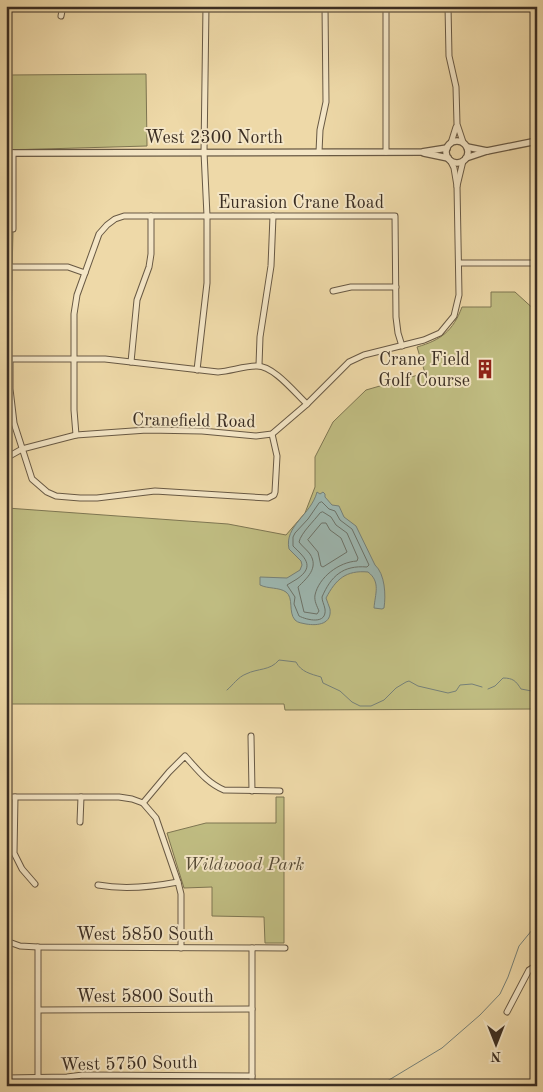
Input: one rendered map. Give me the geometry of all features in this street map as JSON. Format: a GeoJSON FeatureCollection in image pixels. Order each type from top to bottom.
{"type":"FeatureCollection","features":[{"type":"Feature","properties":{"kind":"street"},"geometry":{"type":"LineString","coordinates":[[62,16],[63,6]]}},
{"type":"Feature","properties":{"kind":"street"},"geometry":{"type":"LineString","coordinates":[[197,370],[207,284],[207,216],[204,152],[206,6]]}},
{"type":"Feature","properties":{"kind":"street"},"geometry":{"type":"LineString","coordinates":[[319,152],[320,130],[326,102],[325,6]]}},
{"type":"Feature","properties":{"kind":"street"},"geometry":{"type":"LineString","coordinates":[[386,6],[386,152]]}},
{"type":"Feature","properties":{"kind":"street"},"geometry":{"type":"LineString","coordinates":[[448,6],[448,43],[456,87],[457,124],[468,153],[464,160]]}},
{"type":"Feature","properties":{"kind":"street"},"geometry":{"type":"LineString","coordinates":[[449,159],[449,145],[457,124]]}},
{"type":"Feature","properties":{"kind":"street"},"geometry":{"type":"LineString","coordinates":[[422,152],[457,141],[487,151]]}},
{"type":"Feature","properties":{"kind":"street"},"geometry":{"type":"LineString","coordinates":[[422,152],[456,162],[487,151],[537,141]]}},
{"type":"Feature","properties":{"kind":"street","name":"West 2300 North"},"geometry":{"type":"LineString","coordinates":[[6,152],[422,152]]}},
{"type":"Feature","properties":{"kind":"street"},"geometry":{"type":"LineString","coordinates":[[13,152],[14,229]]}},
{"type":"Feature","properties":{"kind":"street","name":"Cranefield Road"},"geometry":{"type":"LineString","coordinates":[[6,458],[22,449],[76,435],[147,430],[202,431],[256,436],[272,434],[307,404],[349,362],[364,355],[433,337],[448,324],[454,316],[457,307],[459,264],[457,186],[454,168],[449,159]]}},
{"type":"Feature","properties":{"kind":"street","name":"Cranefield Road"},"geometry":{"type":"LineString","coordinates":[[457,186],[464,160]]}},
{"type":"Feature","properties":{"kind":"street","name":"Eurasion Crane Road"},"geometry":{"type":"LineString","coordinates":[[85,273],[99,234],[107,224],[124,216],[395,216],[396,287]]}},
{"type":"Feature","properties":{"kind":"street"},"geometry":{"type":"LineString","coordinates":[[131,362],[137,300],[152,254],[151,216]]}},
{"type":"Feature","properties":{"kind":"street"},"geometry":{"type":"LineString","coordinates":[[259,366],[260,337],[272,259],[273,216]]}},
{"type":"Feature","properties":{"kind":"street"},"geometry":{"type":"LineString","coordinates":[[459,264],[537,263]]}},
{"type":"Feature","properties":{"kind":"street"},"geometry":{"type":"LineString","coordinates":[[6,267],[68,267],[85,273],[77,295],[74,314],[74,410],[76,435]]}},
{"type":"Feature","properties":{"kind":"street"},"geometry":{"type":"LineString","coordinates":[[333,291],[351,287],[396,287],[396,317],[402,346]]}},
{"type":"Feature","properties":{"kind":"street"},"geometry":{"type":"LineString","coordinates":[[272,434],[277,456],[274,495],[265,498],[155,490],[97,498],[56,496],[38,486],[32,479],[14,423],[8,359],[105,359],[218,372],[231,372],[259,366],[271,370],[307,404]]}},
{"type":"Feature","properties":{"kind":"street"},"geometry":{"type":"LineString","coordinates":[[251,736],[252,791]]}},
{"type":"Feature","properties":{"kind":"street"},"geometry":{"type":"LineString","coordinates":[[144,803],[169,772],[185,756],[205,778],[224,790],[280,791]]}},
{"type":"Feature","properties":{"kind":"street"},"geometry":{"type":"LineString","coordinates":[[6,797],[120,797],[144,803],[156,818],[178,882],[181,894],[181,948]]}},
{"type":"Feature","properties":{"kind":"street"},"geometry":{"type":"LineString","coordinates":[[15,797],[14,853],[22,868],[35,884]]}},
{"type":"Feature","properties":{"kind":"street"},"geometry":{"type":"LineString","coordinates":[[80,822],[81,797]]}},
{"type":"Feature","properties":{"kind":"street"},"geometry":{"type":"LineString","coordinates":[[98,885],[113,888],[154,886],[178,882]]}},
{"type":"Feature","properties":{"kind":"street","name":"West 5850 South"},"geometry":{"type":"LineString","coordinates":[[6,942],[20,946],[38,947],[285,948]]}},
{"type":"Feature","properties":{"kind":"street"},"geometry":{"type":"LineString","coordinates":[[38,947],[38,1086]]}},
{"type":"Feature","properties":{"kind":"street"},"geometry":{"type":"LineString","coordinates":[[252,948],[252,1086]]}},
{"type":"Feature","properties":{"kind":"street"},"geometry":{"type":"LineString","coordinates":[[507,1012],[529,970],[537,964]]}},
{"type":"Feature","properties":{"kind":"street","name":"West 5800 South"},"geometry":{"type":"LineString","coordinates":[[39,1010],[252,1009]]}},
{"type":"Feature","properties":{"kind":"street","name":"West 5750 South"},"geometry":{"type":"LineString","coordinates":[[6,1078],[67,1078],[84,1075],[252,1076]]}},
{"type":"Feature","properties":{"kind":"green space"},"geometry":{"type":"Polygon","coordinates":[[[146,74],[147,146],[8,150],[9,75],[146,74]]]}},
{"type":"Feature","properties":{"kind":"green space"},"geometry":{"type":"Polygon","coordinates":[[[6,229],[13,229],[9,414],[6,417],[6,229]]]}},
{"type":"Feature","properties":{"kind":"green space","name":"Crane Field Golf Course"},"geometry":{"type":"Polygon","coordinates":[[[491,292],[515,292],[537,312],[537,709],[285,710],[284,704],[10,704],[7,508],[228,524],[286,535],[305,513],[315,487],[315,457],[333,422],[366,390],[425,373],[417,347],[439,338],[445,333],[455,322],[462,307],[491,307],[491,292]]]}},
{"type":"Feature","properties":{"kind":"green space","name":"Wildwood Park"},"geometry":{"type":"Polygon","coordinates":[[[276,797],[284,797],[284,943],[265,943],[264,917],[212,916],[212,887],[184,888],[167,833],[206,823],[276,823],[276,797]]]}},
{"type":"Feature","properties":{"kind":"water"},"geometry":{"type":"Polygon","coordinates":[[[317,492],[320,494],[323,492],[332,505],[339,506],[344,517],[356,526],[383,579],[385,591],[384,608],[374,608],[376,584],[368,572],[348,574],[338,581],[326,598],[330,609],[329,618],[323,623],[315,625],[295,620],[290,598],[286,592],[260,585],[260,577],[287,578],[300,570],[301,561],[289,549],[290,534],[314,500],[317,492]]]}},
{"type":"Feature","properties":{"kind":"waterway"},"geometry":{"type":"LineString","coordinates":[[227,690],[243,675],[268,668],[279,660],[296,662],[303,670],[321,677],[323,683],[340,691],[352,702],[360,706],[371,706],[384,700],[396,688],[409,681],[418,686],[448,693],[456,691],[460,685],[472,684],[482,687]]}},
{"type":"Feature","properties":{"kind":"waterway"},"geometry":{"type":"LineString","coordinates":[[488,689],[495,686],[503,678],[506,678],[514,680],[521,689],[537,692]]}},
{"type":"Feature","properties":{"kind":"waterway"},"geometry":{"type":"LineString","coordinates":[[379,1086],[442,1048],[480,1015],[500,994],[519,946],[537,924]]}},
{"type":"Feature","properties":{"kind":"place","name":"Crane Field Golf Course"},"geometry":{"type":"Point","coordinates":[485,369]}}]}
